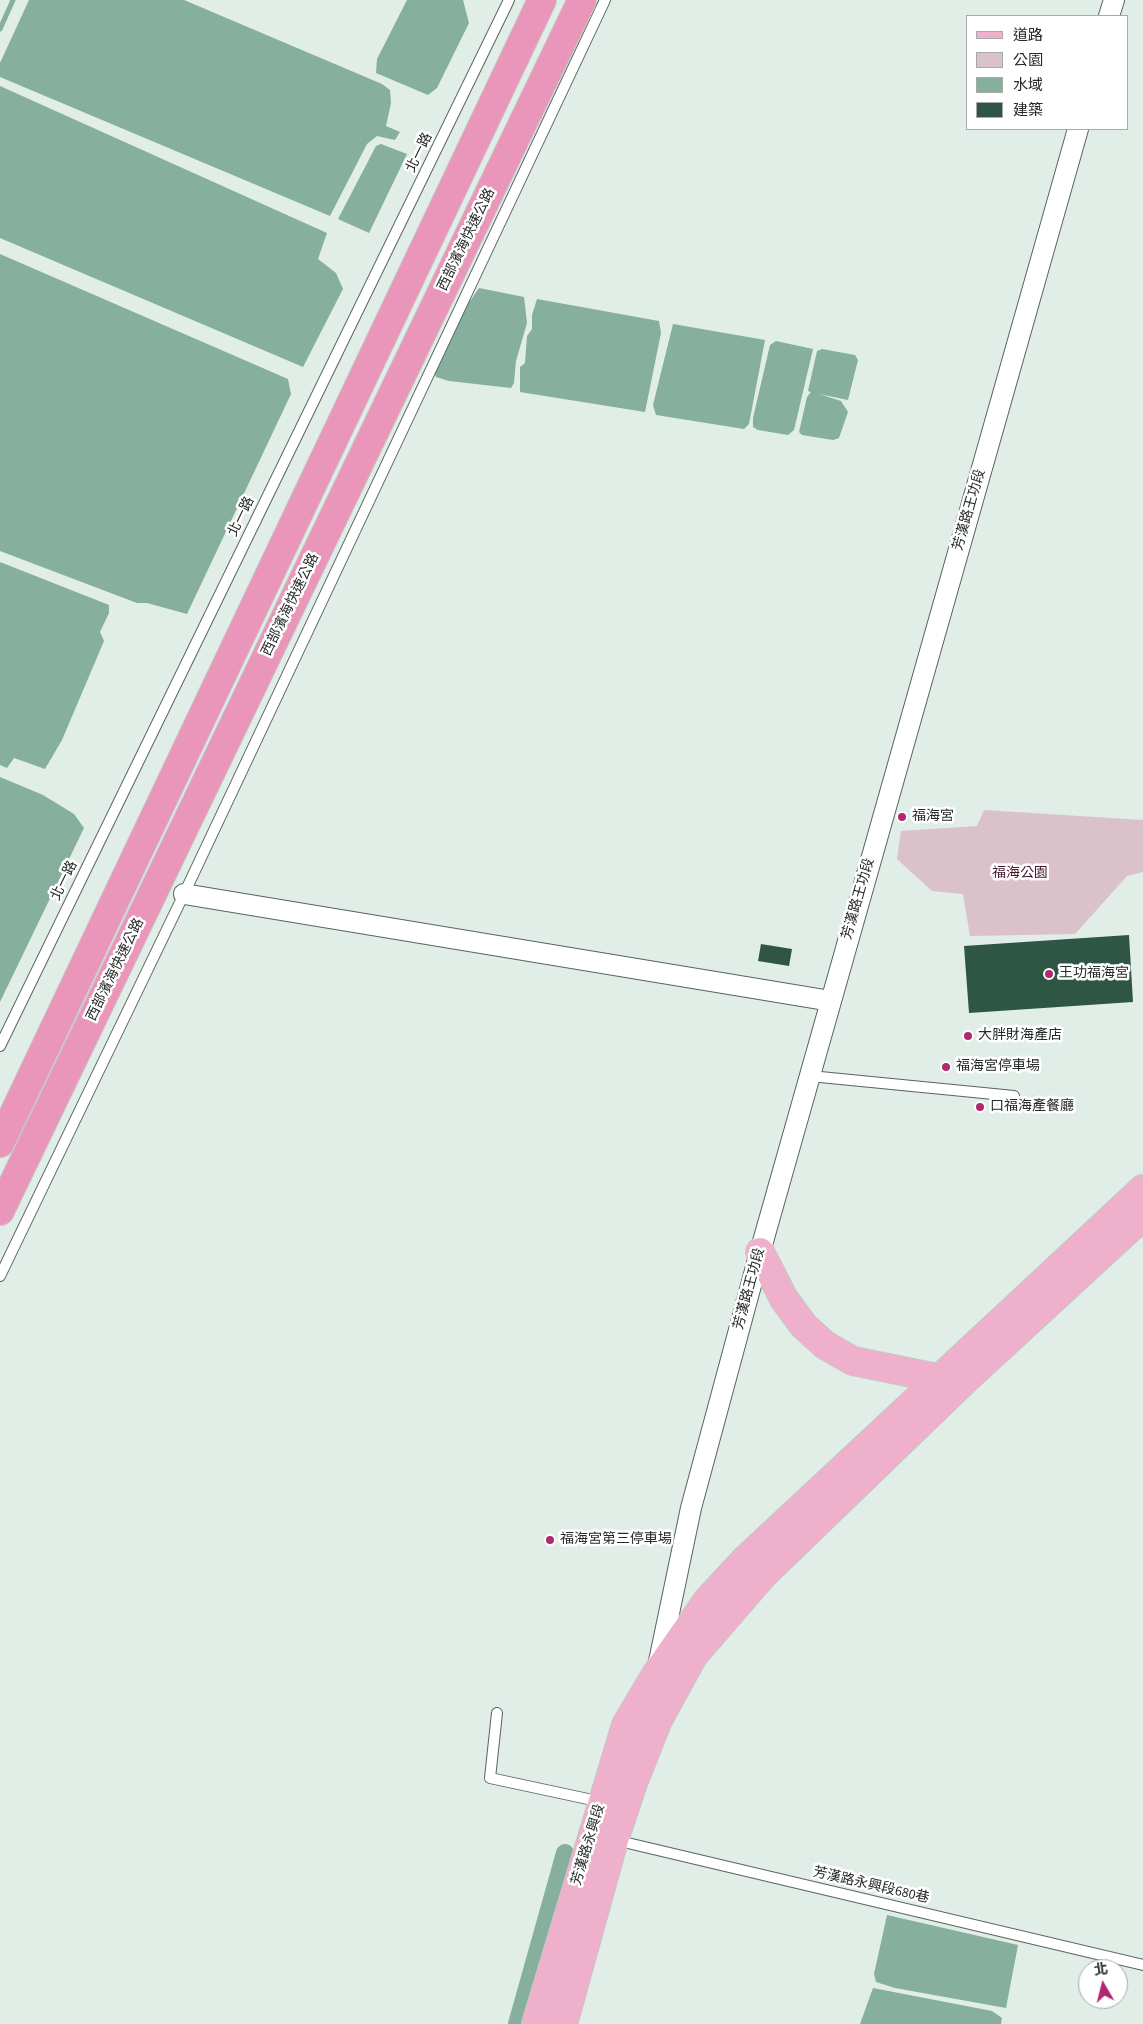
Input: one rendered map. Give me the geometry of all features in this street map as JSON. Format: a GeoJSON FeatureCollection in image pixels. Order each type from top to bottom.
{"type":"FeatureCollection","features":[{"type":"Feature","properties":{"kind":"highway"},"geometry":{"type":"LineString","coordinates":[[0,1143],[542,0]]}},
{"type":"Feature","properties":{"kind":"highway","name":"西部濱海快速公路"},"geometry":{"type":"LineString","coordinates":[[0,1211],[582,0]]}},
{"type":"Feature","properties":{"kind":"main road"},"geometry":{"type":"LineString","coordinates":[[657,1673],[707,1601],[745,1560],[937,1378],[1143,1188]]}},
{"type":"Feature","properties":{"kind":"main road"},"geometry":{"type":"LineString","coordinates":[[658,1720],[693,1656],[763,1575],[965,1380],[1143,1216]]}},
{"type":"Feature","properties":{"kind":"main road"},"geometry":{"type":"LineString","coordinates":[[760,1252],[784,1299],[804,1326],[825,1344],[853,1361],[937,1378],[965,1380]]}},
{"type":"Feature","properties":{"kind":"main road","name":"芳漢路永興段"},"geometry":{"type":"LineString","coordinates":[[562,2024],[603,1837],[602,1802],[626,1725],[657,1673]]}},
{"type":"Feature","properties":{"kind":"main road","name":"芳漢路永興段"},"geometry":{"type":"LineString","coordinates":[[536,2024],[603,1837],[633,1783],[658,1720]]}},
{"type":"Feature","properties":{"kind":"street"},"geometry":{"type":"LineString","coordinates":[[1109,15],[1114,0]]}},
{"type":"Feature","properties":{"kind":"street","name":"芳漢路王功段"},"geometry":{"type":"LineString","coordinates":[[658,1720],[657,1673],[691,1508],[760,1252],[1078,130]]}},
{"type":"Feature","properties":{"kind":"street"},"geometry":{"type":"LineString","coordinates":[[184,894],[831,1001]]}},
{"type":"Feature","properties":{"kind":"lane","name":"北一路"},"geometry":{"type":"LineString","coordinates":[[0,1046],[510,0]]}},
{"type":"Feature","properties":{"kind":"lane"},"geometry":{"type":"LineString","coordinates":[[0,1276],[184,894],[605,0]]}},
{"type":"Feature","properties":{"kind":"lane"},"geometry":{"type":"LineString","coordinates":[[810,1076],[1014,1096]]}},
{"type":"Feature","properties":{"kind":"lane"},"geometry":{"type":"LineString","coordinates":[[497,1712],[490,1778],[602,1802]]}},
{"type":"Feature","properties":{"kind":"lane","name":"芳漢路永興段680巷"},"geometry":{"type":"LineString","coordinates":[[603,1837],[1143,1965]]}},
{"type":"Feature","properties":{"kind":"green space","name":"福海公園"},"geometry":{"type":"Polygon","coordinates":[[[984,810],[1143,820],[1143,872],[1127,876],[1075,934],[970,936],[963,894],[932,891],[897,859],[901,831],[977,826],[984,810]]]}},
{"type":"Feature","properties":{"kind":"water"},"geometry":{"type":"Polygon","coordinates":[[[29,0],[184,0],[382,84],[390,90],[391,103],[386,126],[400,132],[395,140],[377,136],[367,144],[330,216],[0,77],[0,63],[29,0]]]}},
{"type":"Feature","properties":{"kind":"water"},"geometry":{"type":"Polygon","coordinates":[[[407,0],[463,0],[469,23],[437,88],[428,95],[376,73],[377,59],[407,0]]]}},
{"type":"Feature","properties":{"kind":"water"},"geometry":{"type":"Polygon","coordinates":[[[0,86],[327,233],[318,259],[336,273],[343,289],[303,367],[0,238],[0,86]]]}},
{"type":"Feature","properties":{"kind":"water"},"geometry":{"type":"Polygon","coordinates":[[[381,144],[407,154],[369,233],[338,219],[376,146],[381,144]]]}},
{"type":"Feature","properties":{"kind":"water"},"geometry":{"type":"Polygon","coordinates":[[[0,254],[288,379],[291,394],[187,614],[147,603],[137,603],[0,551],[0,254]]]}},
{"type":"Feature","properties":{"kind":"water"},"geometry":{"type":"Polygon","coordinates":[[[479,288],[524,297],[527,323],[516,361],[514,383],[511,388],[449,381],[436,377],[433,370],[464,299],[470,301],[479,288]]]}},
{"type":"Feature","properties":{"kind":"water"},"geometry":{"type":"Polygon","coordinates":[[[537,299],[659,321],[661,333],[645,412],[520,392],[520,367],[525,363],[527,336],[532,329],[532,315],[537,299]]]}},
{"type":"Feature","properties":{"kind":"water"},"geometry":{"type":"Polygon","coordinates":[[[673,324],[765,340],[749,424],[744,429],[656,415],[653,405],[673,324]]]}},
{"type":"Feature","properties":{"kind":"water"},"geometry":{"type":"Polygon","coordinates":[[[776,341],[813,349],[794,430],[788,435],[758,430],[753,427],[753,418],[770,345],[776,341]]]}},
{"type":"Feature","properties":{"kind":"water"},"geometry":{"type":"Polygon","coordinates":[[[822,349],[855,355],[858,360],[848,400],[819,394],[841,401],[848,412],[839,438],[833,440],[802,435],[799,432],[807,397],[811,392],[808,391],[817,351],[822,349]]]}},
{"type":"Feature","properties":{"kind":"water"},"geometry":{"type":"Polygon","coordinates":[[[0,562],[109,605],[109,613],[100,632],[104,641],[62,740],[45,769],[14,758],[7,768],[0,765],[0,562]]]}},
{"type":"Feature","properties":{"kind":"water"},"geometry":{"type":"Polygon","coordinates":[[[0,777],[43,795],[74,814],[84,828],[0,1002],[0,777]]]}},
{"type":"Feature","properties":{"kind":"water"},"geometry":{"type":"Polygon","coordinates":[[[887,1915],[1018,1945],[1006,2008],[895,1988],[876,1982],[874,1974],[887,1915]]]}},
{"type":"Feature","properties":{"kind":"water"},"geometry":{"type":"Polygon","coordinates":[[[873,1988],[992,2011],[1002,2018],[1001,2024],[860,2024],[873,1988]]]}},
{"type":"Feature","properties":{"kind":"building","name":"王功福海宮"},"geometry":{"type":"Polygon","coordinates":[[[1129,935],[1133,1002],[969,1013],[964,946],[1129,935]]]}},
{"type":"Feature","properties":{"kind":"building"},"geometry":{"type":"Polygon","coordinates":[[[761,944],[792,949],[789,966],[758,961],[761,944]]]}},
{"type":"Feature","properties":{"kind":"waterway"},"geometry":{"type":"LineString","coordinates":[[0,29],[13,0]]}},
{"type":"Feature","properties":{"kind":"waterway"},"geometry":{"type":"LineString","coordinates":[[517,2024],[565,1853]]}},
{"type":"Feature","properties":{"kind":"place","name":"福海宮"},"geometry":{"type":"Point","coordinates":[902,817]}},
{"type":"Feature","properties":{"kind":"place","name":"王功福海宮"},"geometry":{"type":"Point","coordinates":[1049,974]}},
{"type":"Feature","properties":{"kind":"place","name":"大胖財海產店"},"geometry":{"type":"Point","coordinates":[968,1036]}},
{"type":"Feature","properties":{"kind":"place","name":"福海宮停車場"},"geometry":{"type":"Point","coordinates":[946,1067]}},
{"type":"Feature","properties":{"kind":"place","name":"口福海產餐廳"},"geometry":{"type":"Point","coordinates":[980,1107]}},
{"type":"Feature","properties":{"kind":"place","name":"福海宮第三停車場"},"geometry":{"type":"Point","coordinates":[550,1540]}}]}
